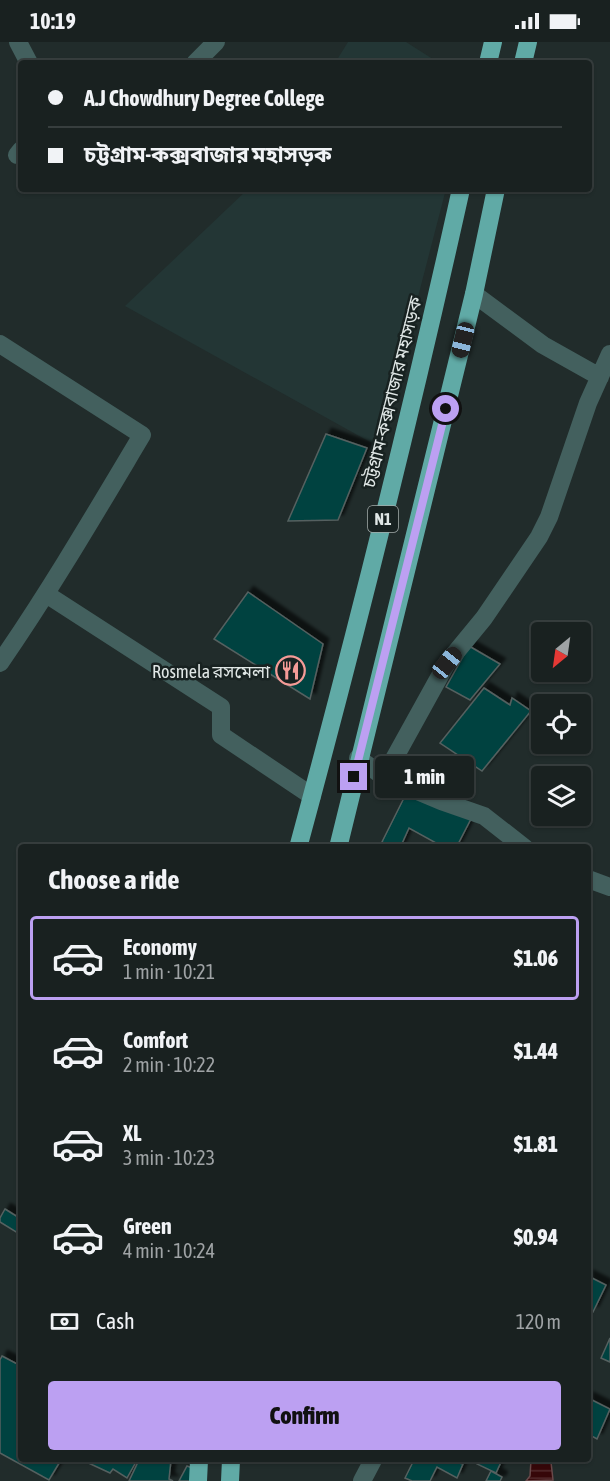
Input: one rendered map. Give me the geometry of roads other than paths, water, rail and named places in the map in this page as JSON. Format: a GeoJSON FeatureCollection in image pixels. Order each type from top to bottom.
{"type":"FeatureCollection","features":[{"type":"Feature","properties":{"kind":"highway"},"geometry":{"type":"LineString","coordinates":[[489,60],[493,42]]}},
{"type":"Feature","properties":{"kind":"highway"},"geometry":{"type":"LineString","coordinates":[[524,60],[528,42]]}},
{"type":"Feature","properties":{"kind":"highway","name":"চট্টগ্রাম-কক্সবাজার মহাসড়ক"},"geometry":{"type":"LineString","coordinates":[[298,844],[381,528],[436,303],[460,192]]}},
{"type":"Feature","properties":{"kind":"highway","name":"N1"},"geometry":{"type":"LineString","coordinates":[[339,844],[358,758],[474,294],[495,192]]}},
{"type":"Feature","properties":{"kind":"highway"},"geometry":{"type":"LineString","coordinates":[[198,1481],[199,1462]]}},
{"type":"Feature","properties":{"kind":"highway"},"geometry":{"type":"LineString","coordinates":[[230,1481],[231,1462]]}},
{"type":"Feature","properties":{"kind":"street"},"geometry":{"type":"LineString","coordinates":[[18,42],[27,60]]}},
{"type":"Feature","properties":{"kind":"street"},"geometry":{"type":"LineString","coordinates":[[198,60],[216,42]]}},
{"type":"Feature","properties":{"kind":"street"},"geometry":{"type":"LineString","coordinates":[[474,294],[543,345],[600,377]]}},
{"type":"Feature","properties":{"kind":"street"},"geometry":{"type":"LineString","coordinates":[[0,344],[142,435],[46,594],[0,663]]}},
{"type":"Feature","properties":{"kind":"street"},"geometry":{"type":"LineString","coordinates":[[384,777],[447,663],[484,618],[539,537],[549,517],[588,403],[610,354]]}},
{"type":"Feature","properties":{"kind":"street"},"geometry":{"type":"LineString","coordinates":[[46,594],[221,707],[221,735],[312,796]]}},
{"type":"Feature","properties":{"kind":"street"},"geometry":{"type":"LineString","coordinates":[[358,758],[384,777],[484,816],[520,844]]}},
{"type":"Feature","properties":{"kind":"street"},"geometry":{"type":"LineString","coordinates":[[591,880],[610,887]]}},
{"type":"Feature","properties":{"kind":"street"},"geometry":{"type":"LineString","coordinates":[[362,1481],[372,1462]]}},
{"type":"Feature","properties":{"kind":"place","name":"Rosmela রসমেলা"},"geometry":{"type":"Point","coordinates":[291,671]}}]}
